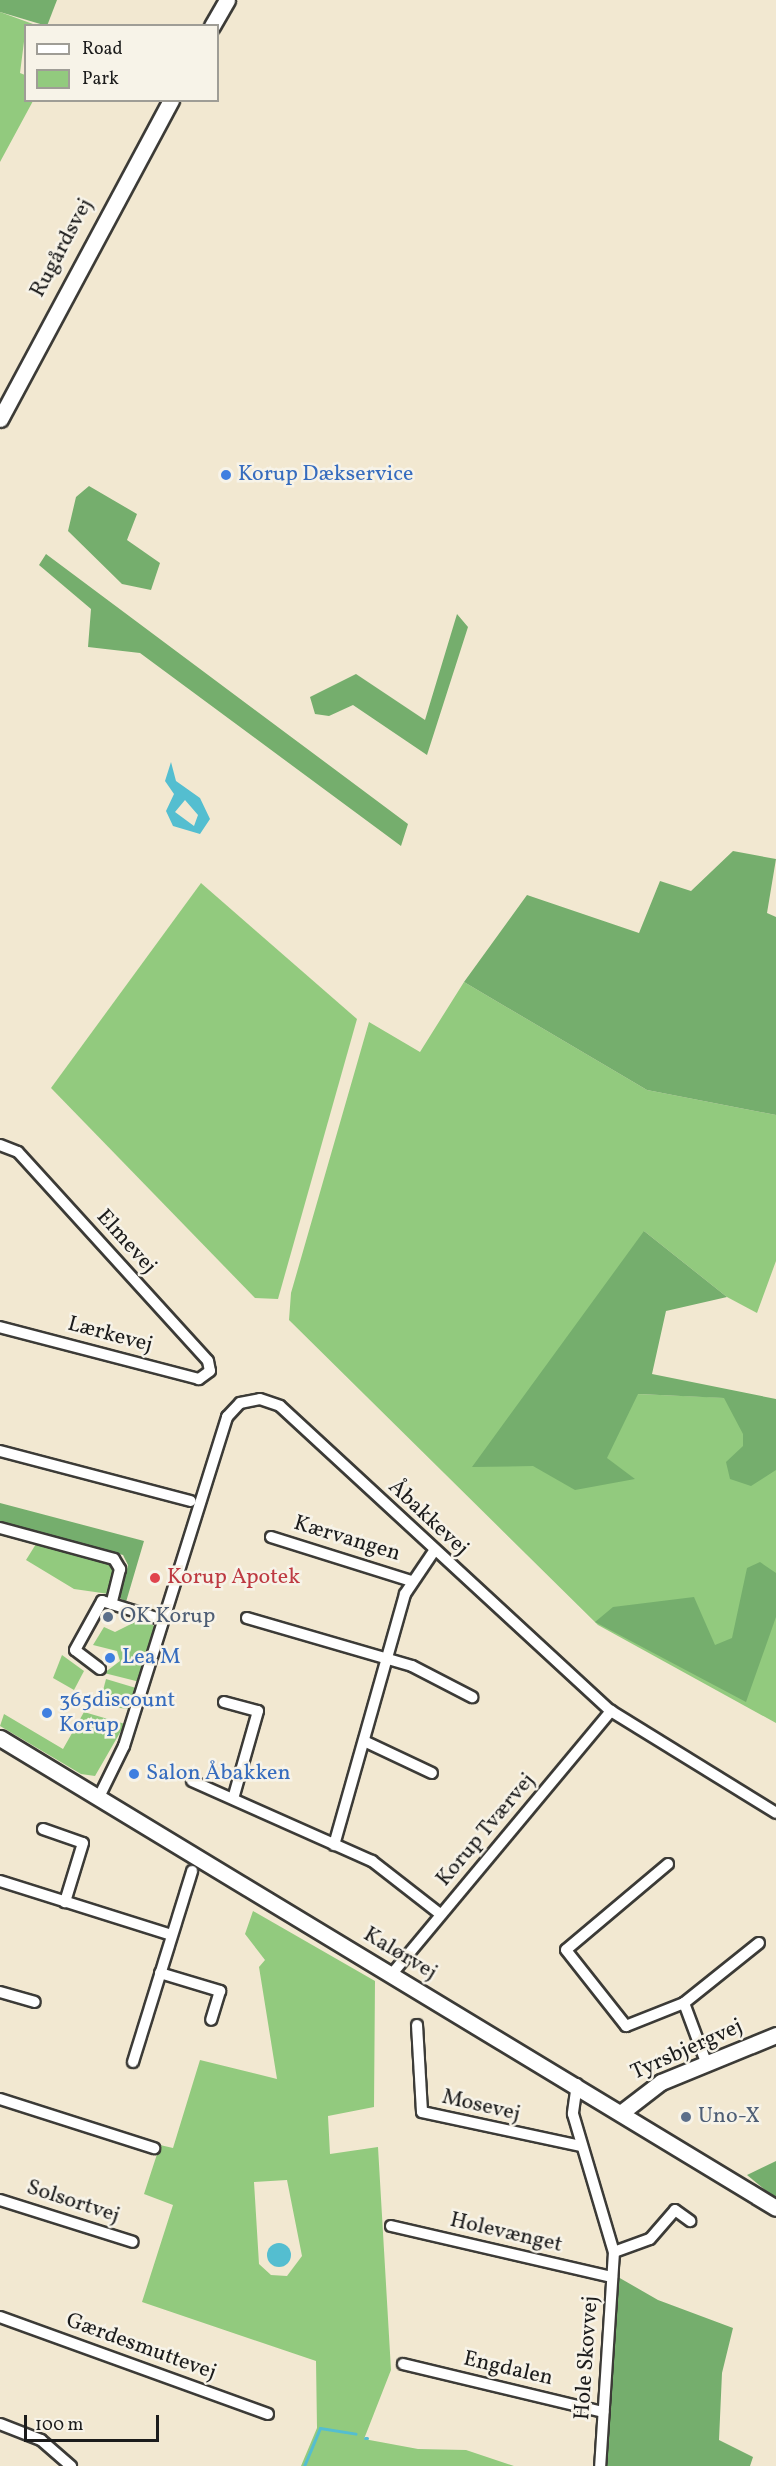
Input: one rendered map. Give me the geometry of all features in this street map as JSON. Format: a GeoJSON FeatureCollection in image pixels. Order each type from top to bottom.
{"type":"FeatureCollection","features":[{"type":"Feature","properties":{"kind":"street"},"geometry":{"type":"LineString","coordinates":[[213,24],[227,0]]}},
{"type":"Feature","properties":{"kind":"street","name":"Rugårdsvej"},"geometry":{"type":"LineString","coordinates":[[0,419],[170,102]]}},
{"type":"Feature","properties":{"kind":"street","name":"Elmevej"},"geometry":{"type":"LineString","coordinates":[[0,1145],[18,1152],[208,1361],[209,1375]]}},
{"type":"Feature","properties":{"kind":"street","name":"Lærkevej"},"geometry":{"type":"LineString","coordinates":[[0,1327],[195,1378],[209,1375]]}},
{"type":"Feature","properties":{"kind":"street","name":"Åbakkevej"},"geometry":{"type":"LineString","coordinates":[[99,1797],[118,1764],[225,1421],[237,1405],[249,1400],[280,1406],[434,1551],[611,1711],[776,1813]]}},
{"type":"Feature","properties":{"kind":"street"},"geometry":{"type":"LineString","coordinates":[[0,1451],[191,1502]]}},
{"type":"Feature","properties":{"kind":"street"},"geometry":{"type":"LineString","coordinates":[[175,1510],[179,1498]]}},
{"type":"Feature","properties":{"kind":"street"},"geometry":{"type":"LineString","coordinates":[[0,1528],[114,1559],[120,1569],[111,1604]]}},
{"type":"Feature","properties":{"kind":"street","name":"Kærvangen"},"geometry":{"type":"LineString","coordinates":[[271,1537],[411,1581]]}},
{"type":"Feature","properties":{"kind":"street"},"geometry":{"type":"LineString","coordinates":[[334,1845],[411,1581],[434,1551]]}},
{"type":"Feature","properties":{"kind":"street"},"geometry":{"type":"LineString","coordinates":[[100,1669],[75,1650],[102,1601],[164,1620]]}},
{"type":"Feature","properties":{"kind":"street"},"geometry":{"type":"LineString","coordinates":[[247,1618],[387,1659],[472,1697]]}},
{"type":"Feature","properties":{"kind":"street"},"geometry":{"type":"LineString","coordinates":[[224,1702],[258,1711],[233,1799]]}},
{"type":"Feature","properties":{"kind":"street","name":"Korup Tværvej"},"geometry":{"type":"LineString","coordinates":[[391,1975],[611,1711]]}},
{"type":"Feature","properties":{"kind":"street","name":"Kalørvej"},"geometry":{"type":"LineString","coordinates":[[0,1738],[391,1975],[577,2084],[776,2208]]}},
{"type":"Feature","properties":{"kind":"street"},"geometry":{"type":"LineString","coordinates":[[364,1741],[432,1773]]}},
{"type":"Feature","properties":{"kind":"street"},"geometry":{"type":"LineString","coordinates":[[192,1781],[385,1869],[440,1914]]}},
{"type":"Feature","properties":{"kind":"street"},"geometry":{"type":"LineString","coordinates":[[43,1829],[83,1845],[64,1902]]}},
{"type":"Feature","properties":{"kind":"street"},"geometry":{"type":"LineString","coordinates":[[668,1864],[566,1950],[626,2026],[684,2003],[759,1943]]}},
{"type":"Feature","properties":{"kind":"street"},"geometry":{"type":"LineString","coordinates":[[134,2062],[192,1871]]}},
{"type":"Feature","properties":{"kind":"street"},"geometry":{"type":"LineString","coordinates":[[0,1881],[171,1935]]}},
{"type":"Feature","properties":{"kind":"street"},"geometry":{"type":"LineString","coordinates":[[160,1973],[220,1991],[211,2020]]}},
{"type":"Feature","properties":{"kind":"street"},"geometry":{"type":"LineString","coordinates":[[0,1992],[35,2002]]}},
{"type":"Feature","properties":{"kind":"street"},"geometry":{"type":"LineString","coordinates":[[684,2003],[706,2062]]}},
{"type":"Feature","properties":{"kind":"street","name":"Mosevej"},"geometry":{"type":"LineString","coordinates":[[417,2025],[422,2112],[581,2146]]}},
{"type":"Feature","properties":{"kind":"street","name":"Tyrsbjergvej"},"geometry":{"type":"LineString","coordinates":[[622,2112],[644,2090],[706,2062],[776,2035]]}},
{"type":"Feature","properties":{"kind":"street","name":"Hole Skovvej"},"geometry":{"type":"LineString","coordinates":[[577,2084],[573,2114],[614,2252],[600,2466]]}},
{"type":"Feature","properties":{"kind":"street"},"geometry":{"type":"LineString","coordinates":[[0,2098],[154,2148]]}},
{"type":"Feature","properties":{"kind":"street","name":"Solsortvej"},"geometry":{"type":"LineString","coordinates":[[0,2200],[133,2242]]}},
{"type":"Feature","properties":{"kind":"street"},"geometry":{"type":"LineString","coordinates":[[614,2252],[650,2239],[675,2210],[690,2221]]}},
{"type":"Feature","properties":{"kind":"street","name":"Holevænget"},"geometry":{"type":"LineString","coordinates":[[391,2226],[612,2277]]}},
{"type":"Feature","properties":{"kind":"street","name":"Gærdesmuttevej"},"geometry":{"type":"LineString","coordinates":[[0,2318],[268,2414]]}},
{"type":"Feature","properties":{"kind":"street","name":"Engdalen"},"geometry":{"type":"LineString","coordinates":[[403,2364],[603,2412]]}},
{"type":"Feature","properties":{"kind":"street"},"geometry":{"type":"LineString","coordinates":[[0,2424],[49,2444],[71,2466]]}},
{"type":"Feature","properties":{"kind":"green space"},"geometry":{"type":"Polygon","coordinates":[[[0,0],[57,0],[48,24],[40,24],[0,12],[0,0]]]}},
{"type":"Feature","properties":{"kind":"green space"},"geometry":{"type":"Polygon","coordinates":[[[0,12],[33,24],[24,24],[20,73],[24,75],[24,102],[32,102],[0,162],[0,12]]]}},
{"type":"Feature","properties":{"kind":"green space"},"geometry":{"type":"Polygon","coordinates":[[[89,486],[137,514],[127,540],[160,563],[151,590],[122,584],[68,531],[76,497],[89,486]]]}},
{"type":"Feature","properties":{"kind":"green space"},"geometry":{"type":"Polygon","coordinates":[[[46,554],[408,824],[401,846],[140,653],[88,647],[91,609],[39,565],[46,554]]]}},
{"type":"Feature","properties":{"kind":"green space"},"geometry":{"type":"Polygon","coordinates":[[[457,614],[468,627],[427,755],[353,705],[329,716],[315,714],[310,697],[356,674],[425,720],[457,614]]]}},
{"type":"Feature","properties":{"kind":"green space"},"geometry":{"type":"Polygon","coordinates":[[[733,851],[776,859],[767,913],[776,917],[776,1115],[647,1090],[464,982],[527,895],[639,933],[660,881],[691,891],[733,851]]]}},
{"type":"Feature","properties":{"kind":"green space"},"geometry":{"type":"Polygon","coordinates":[[[201,883],[357,1019],[278,1299],[255,1298],[51,1088],[201,883]]]}},
{"type":"Feature","properties":{"kind":"green space"},"geometry":{"type":"Polygon","coordinates":[[[464,982],[647,1090],[776,1115],[776,1261],[757,1313],[727,1297],[644,1231],[637,1394],[776,1400],[776,1723],[598,1625],[289,1320],[291,1293],[369,1022],[420,1052],[464,982]]]}},
{"type":"Feature","properties":{"kind":"green space"},"geometry":{"type":"Polygon","coordinates":[[[644,1231],[727,1297],[666,1311],[652,1374],[776,1399],[776,1470],[751,1486],[730,1479],[726,1462],[743,1446],[743,1434],[724,1398],[638,1394],[607,1458],[635,1479],[575,1490],[533,1466],[472,1467],[644,1231]]]}},
{"type":"Feature","properties":{"kind":"green space"},"geometry":{"type":"Polygon","coordinates":[[[0,1503],[144,1541],[126,1602],[120,1598],[128,1565],[123,1555],[0,1521],[0,1503]]]}},
{"type":"Feature","properties":{"kind":"green space"},"geometry":{"type":"Polygon","coordinates":[[[32,1541],[111,1563],[115,1571],[109,1594],[74,1589],[26,1560],[36,1544],[32,1541]]]}},
{"type":"Feature","properties":{"kind":"green space"},"geometry":{"type":"Polygon","coordinates":[[[760,1562],[776,1573],[776,1617],[746,1702],[595,1622],[613,1607],[694,1597],[715,1645],[732,1638],[747,1568],[760,1562]]]}},
{"type":"Feature","properties":{"kind":"green space"},"geometry":{"type":"Polygon","coordinates":[[[143,1618],[157,1628],[140,1682],[104,1673],[120,1661],[117,1651],[93,1645],[104,1627],[115,1632],[143,1618]]]}},
{"type":"Feature","properties":{"kind":"green space"},"geometry":{"type":"Polygon","coordinates":[[[62,1655],[84,1671],[74,1690],[53,1678],[62,1655]]]}},
{"type":"Feature","properties":{"kind":"green space"},"geometry":{"type":"Polygon","coordinates":[[[106,1679],[136,1688],[130,1709],[99,1706],[106,1679]]]}},
{"type":"Feature","properties":{"kind":"green space"},"geometry":{"type":"Polygon","coordinates":[[[84,1712],[125,1724],[95,1776],[81,1774],[0,1726],[4,1714],[63,1749],[84,1712]]]}},
{"type":"Feature","properties":{"kind":"green space"},"geometry":{"type":"Polygon","coordinates":[[[253,1911],[375,1981],[374,2107],[328,2116],[330,2154],[378,2147],[391,2370],[364,2439],[418,2449],[466,2450],[514,2466],[301,2466],[317,2428],[316,2361],[142,2302],[173,2205],[144,2194],[160,2145],[173,2148],[200,2060],[277,2079],[259,1967],[265,1960],[245,1934],[253,1911]],[[287,2180],[254,2182],[259,2264],[271,2275],[287,2276],[302,2256],[287,2180]]]}},
{"type":"Feature","properties":{"kind":"green space"},"geometry":{"type":"Polygon","coordinates":[[[776,2161],[776,2199],[747,2175],[776,2161]]]}},
{"type":"Feature","properties":{"kind":"green space"},"geometry":{"type":"Polygon","coordinates":[[[618,2277],[658,2300],[733,2328],[722,2373],[719,2440],[753,2457],[750,2466],[605,2466],[618,2277]]]}},
{"type":"Feature","properties":{"kind":"water"},"geometry":{"type":"Polygon","coordinates":[[[171,762],[176,781],[200,798],[210,819],[200,834],[173,826],[166,811],[174,794],[165,781],[171,762]],[[185,800],[175,812],[194,826],[198,815],[185,800]]]}},
{"type":"Feature","properties":{"kind":"water"},"geometry":{"type":"Polygon","coordinates":[[[279,2243],[284,2244],[290,2250],[290,2260],[284,2266],[279,2267],[274,2266],[268,2260],[267,2255],[268,2250],[274,2244],[279,2243]]]}},
{"type":"Feature","properties":{"kind":"waterway"},"geometry":{"type":"LineString","coordinates":[[304,2466],[320,2428],[356,2434]]}},
{"type":"Feature","properties":{"kind":"place","name":"Korup Dækservice"},"geometry":{"type":"Point","coordinates":[226,475]}},
{"type":"Feature","properties":{"kind":"place","name":"Korup Apotek"},"geometry":{"type":"Point","coordinates":[155,1578]}},
{"type":"Feature","properties":{"kind":"place","name":"OK Korup"},"geometry":{"type":"Point","coordinates":[108,1617]}},
{"type":"Feature","properties":{"kind":"place","name":"Lea M"},"geometry":{"type":"Point","coordinates":[110,1658]}},
{"type":"Feature","properties":{"kind":"place","name":"365discount Korup"},"geometry":{"type":"Point","coordinates":[47,1713]}},
{"type":"Feature","properties":{"kind":"place","name":"Salon Åbakken"},"geometry":{"type":"Point","coordinates":[134,1774]}},
{"type":"Feature","properties":{"kind":"place","name":"Uno-X"},"geometry":{"type":"Point","coordinates":[686,2117]}}]}
